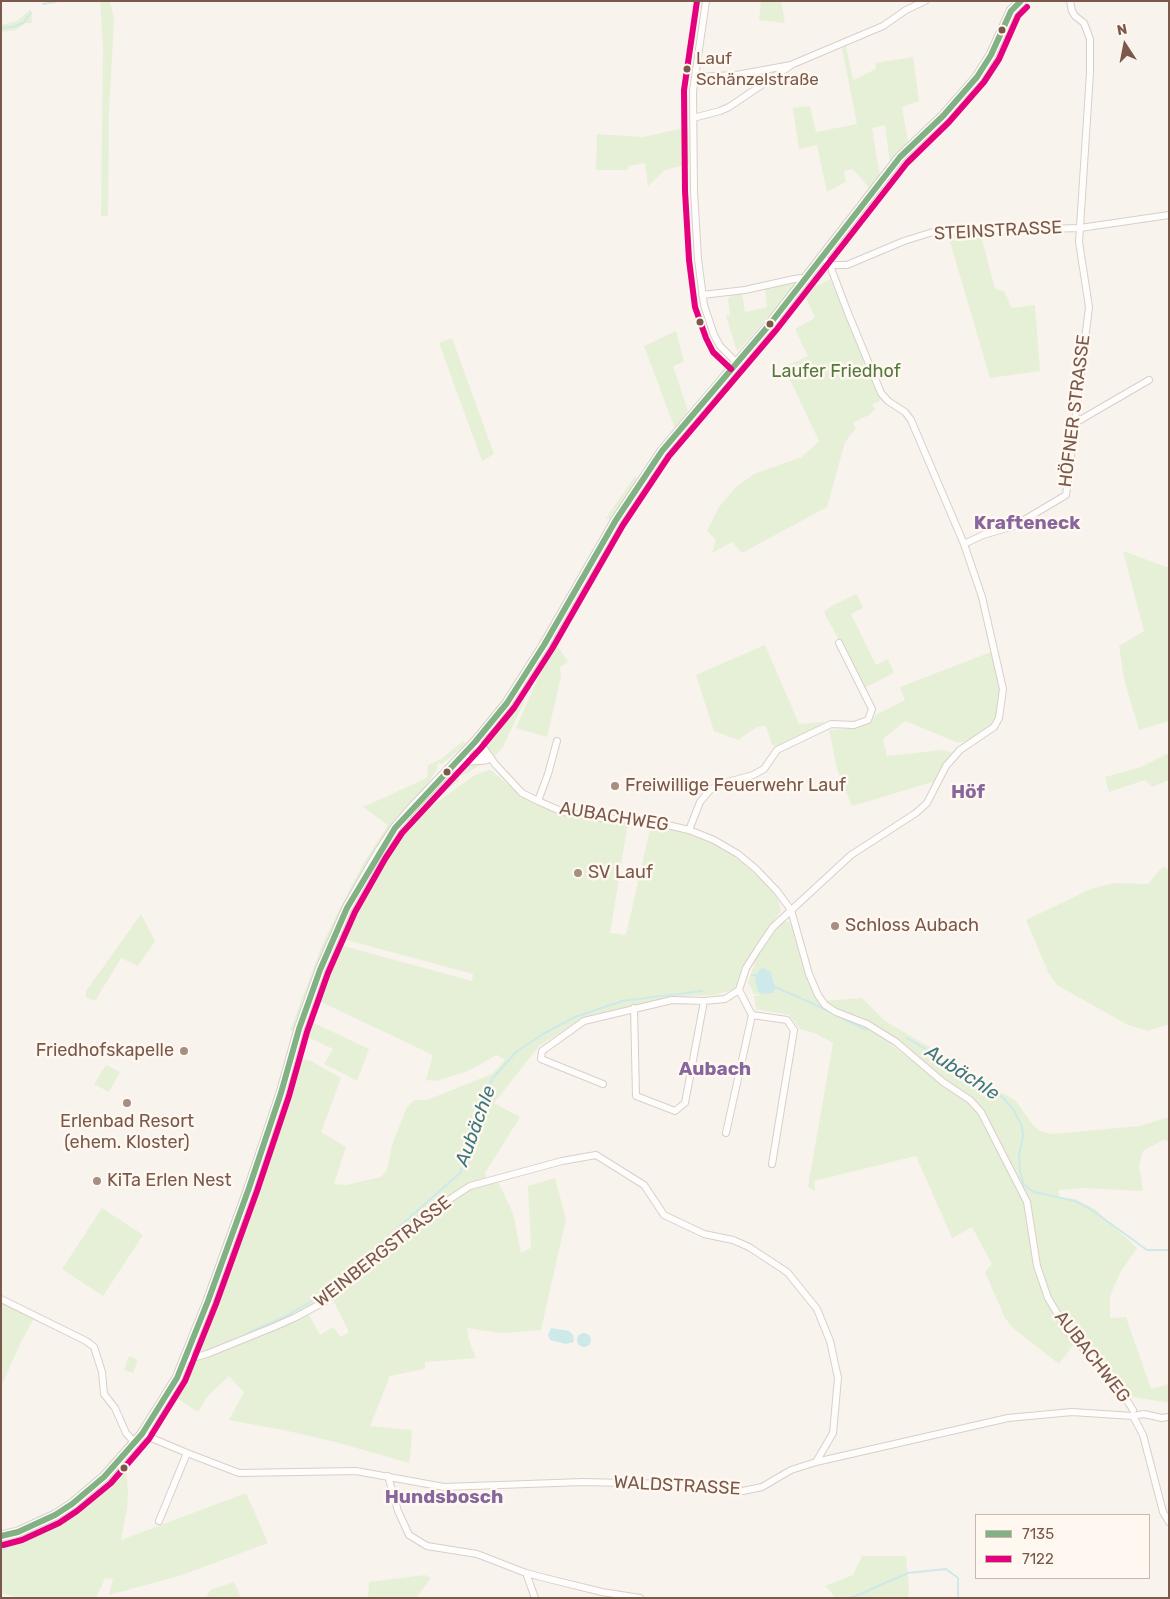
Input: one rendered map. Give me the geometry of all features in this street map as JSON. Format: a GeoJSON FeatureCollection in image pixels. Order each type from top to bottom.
{"type":"FeatureCollection","features":[{"type":"Feature","properties":{"kind":"main road"},"geometry":{"type":"LineString","coordinates":[[1,1536],[34,1526],[72,1504],[104,1477],[144,1435],[177,1378],[185,1360],[270,1127],[299,1028],[332,941],[363,878],[395,828],[475,742],[508,703],[616,520],[644,477],[684,423],[737,363],[805,280],[900,157],[943,116],[977,77],[991,55],[1016,3]]}},
{"type":"Feature","properties":{"kind":"main road"},"geometry":{"type":"LineString","coordinates":[[451,767],[470,760],[485,759]]}},
{"type":"Feature","properties":{"kind":"street"},"geometry":{"type":"LineString","coordinates":[[706,1],[692,118],[694,191],[702,295],[717,341],[737,363]]}},
{"type":"Feature","properties":{"kind":"street"},"geometry":{"type":"LineString","coordinates":[[692,118],[729,107],[793,64],[883,26],[906,10],[924,1]]}},
{"type":"Feature","properties":{"kind":"street","name":"HÖFNER STRASSE"},"geometry":{"type":"LineString","coordinates":[[964,544],[983,535],[1014,526],[1066,495],[1089,307],[1078,242],[1090,73],[1090,39],[1084,23],[1072,11],[1070,1]]}},
{"type":"Feature","properties":{"kind":"street"},"geometry":{"type":"LineString","coordinates":[[696,77],[736,75],[793,64]]}},
{"type":"Feature","properties":{"kind":"street","name":"STEINSTRASSE"},"geometry":{"type":"LineString","coordinates":[[831,265],[847,265],[904,241],[933,232],[1080,228],[1169,215]]}},
{"type":"Feature","properties":{"kind":"street"},"geometry":{"type":"LineString","coordinates":[[726,1133],[752,1015],[740,990],[746,968],[773,927],[851,855],[916,813],[927,803],[946,766],[960,750],[994,727],[999,718],[1003,689],[982,596],[964,544],[912,420],[905,412],[888,401],[882,393],[831,265],[822,258]]}},
{"type":"Feature","properties":{"kind":"street"},"geometry":{"type":"LineString","coordinates":[[702,295],[744,290],[794,279],[801,278],[805,280]]}},
{"type":"Feature","properties":{"kind":"street"},"geometry":{"type":"LineString","coordinates":[[1075,423],[1149,380]]}},
{"type":"Feature","properties":{"kind":"street","name":"AUBACHWEG"},"geometry":{"type":"LineString","coordinates":[[689,830],[700,802],[710,790],[721,784],[753,775],[764,768],[777,750],[831,724],[854,725],[868,720],[872,709],[839,643]]}},
{"type":"Feature","properties":{"kind":"street"},"geometry":{"type":"LineString","coordinates":[[538,801],[557,741]]}},
{"type":"Feature","properties":{"kind":"street"},"geometry":{"type":"LineString","coordinates":[[475,742],[478,752],[485,759]]}},
{"type":"Feature","properties":{"kind":"street","name":"AUBACHWEG"},"geometry":{"type":"LineString","coordinates":[[475,742],[483,747],[495,764],[522,793],[538,801],[563,812],[601,818],[650,821],[689,830],[714,840],[738,854],[756,869],[778,892],[791,910],[809,974],[818,995],[825,1004],[836,1012],[867,1024],[896,1042],[943,1082],[970,1100],[981,1112],[1027,1202],[1037,1266],[1048,1298],[1069,1333],[1124,1394],[1133,1413]]}},
{"type":"Feature","properties":{"kind":"street","name":"AUBACHWEG"},"geometry":{"type":"LineString","coordinates":[[485,759],[495,764]]}},
{"type":"Feature","properties":{"kind":"street"},"geometry":{"type":"LineString","coordinates":[[603,1084],[541,1059],[542,1051],[584,1021],[672,1000],[704,1001],[725,998],[740,990]]}},
{"type":"Feature","properties":{"kind":"street"},"geometry":{"type":"LineString","coordinates":[[634,1008],[636,1096],[675,1111],[685,1103],[704,1001]]}},
{"type":"Feature","properties":{"kind":"street"},"geometry":{"type":"LineString","coordinates":[[752,1015],[786,1020],[794,1030],[772,1164]]}},
{"type":"Feature","properties":{"kind":"street","name":"WEINBERGSTRASSE"},"geometry":{"type":"LineString","coordinates":[[185,1360],[201,1356],[289,1320],[324,1302],[379,1251],[424,1216],[470,1186],[562,1161],[596,1155],[644,1185],[664,1215],[704,1234],[733,1240],[749,1246],[784,1270],[817,1309],[830,1340],[838,1378],[833,1433],[816,1462]]}},
{"type":"Feature","properties":{"kind":"street"},"geometry":{"type":"LineString","coordinates":[[1,1299],[86,1340],[94,1347],[102,1372],[104,1394],[115,1408],[126,1433],[135,1444]]}},
{"type":"Feature","properties":{"kind":"street","name":"WALDSTRASSE"},"geometry":{"type":"LineString","coordinates":[[144,1435],[187,1454],[239,1473],[356,1471],[444,1487],[583,1482],[671,1484],[743,1491],[762,1487],[791,1470],[816,1462],[1008,1418],[1072,1412],[1133,1413],[1162,1418],[1169,1417]]}},
{"type":"Feature","properties":{"kind":"street"},"geometry":{"type":"LineString","coordinates":[[1133,1413],[1143,1435],[1169,1522]]}},
{"type":"Feature","properties":{"kind":"street"},"geometry":{"type":"LineString","coordinates":[[159,1521],[187,1454]]}},
{"type":"Feature","properties":{"kind":"street"},"geometry":{"type":"LineString","coordinates":[[388,1476],[398,1510],[409,1535],[427,1546],[477,1554],[526,1573],[602,1592],[640,1598]]}},
{"type":"Feature","properties":{"kind":"street"},"geometry":{"type":"LineString","coordinates":[[526,1573],[535,1598]]}},
{"type":"Feature","properties":{"kind":"green space"},"geometry":{"type":"Polygon","coordinates":[[[100,1],[110,1],[114,20],[109,111],[108,216],[101,216],[103,47],[100,1]]]}},
{"type":"Feature","properties":{"kind":"green space"},"geometry":{"type":"Polygon","coordinates":[[[761,1],[781,1],[785,23],[759,20],[761,1]]]}},
{"type":"Feature","properties":{"kind":"green space"},"geometry":{"type":"Polygon","coordinates":[[[31,9],[32,23],[26,23],[15,30],[1,32],[1,25],[17,21],[31,9]]]}},
{"type":"Feature","properties":{"kind":"green space"},"geometry":{"type":"Polygon","coordinates":[[[846,46],[853,80],[876,69],[875,63],[913,57],[919,101],[902,107],[908,141],[890,163],[885,125],[872,128],[880,177],[870,189],[853,169],[844,171],[846,182],[827,192],[817,145],[799,149],[793,108],[810,106],[816,132],[857,124],[842,48],[846,46]]]}},
{"type":"Feature","properties":{"kind":"green space"},"geometry":{"type":"Polygon","coordinates":[[[688,127],[689,164],[665,170],[648,186],[645,163],[628,166],[628,170],[596,170],[597,134],[643,137],[688,127]]]}},
{"type":"Feature","properties":{"kind":"green space"},"geometry":{"type":"Polygon","coordinates":[[[948,235],[981,236],[995,289],[1004,291],[1012,308],[1035,305],[1040,371],[990,378],[948,235]]]}},
{"type":"Feature","properties":{"kind":"green space","name":"Laufer Friedhof"},"geometry":{"type":"Polygon","coordinates":[[[830,279],[881,400],[872,405],[875,409],[869,415],[853,423],[856,428],[845,442],[827,507],[742,553],[732,542],[712,553],[716,540],[707,531],[719,507],[735,488],[754,474],[802,457],[819,441],[784,367],[808,356],[795,329],[815,318],[804,293],[830,279]]]}},
{"type":"Feature","properties":{"kind":"green space"},"geometry":{"type":"Polygon","coordinates":[[[794,283],[795,285],[737,351],[726,316],[730,315],[728,299],[731,295],[742,294],[745,312],[767,307],[765,289],[794,283]]]}},
{"type":"Feature","properties":{"kind":"green space"},"geometry":{"type":"Polygon","coordinates":[[[676,331],[684,362],[673,366],[688,411],[675,429],[644,346],[676,331]]]}},
{"type":"Feature","properties":{"kind":"green space"},"geometry":{"type":"Polygon","coordinates":[[[452,338],[494,454],[482,461],[439,343],[452,338]]]}},
{"type":"Feature","properties":{"kind":"green space"},"geometry":{"type":"Polygon","coordinates":[[[739,367],[738,372],[671,450],[625,518],[553,640],[503,747],[495,756],[486,746],[487,737],[517,706],[530,675],[617,527],[659,461],[675,440],[739,367]]]}},
{"type":"Feature","properties":{"kind":"green space"},"geometry":{"type":"Polygon","coordinates":[[[635,476],[638,479],[612,521],[606,518],[635,476]]]}},
{"type":"Feature","properties":{"kind":"green space"},"geometry":{"type":"Polygon","coordinates":[[[1123,551],[1169,568],[1169,721],[1139,730],[1124,679],[1119,646],[1144,631],[1123,551]]]}},
{"type":"Feature","properties":{"kind":"green space"},"geometry":{"type":"Polygon","coordinates":[[[857,594],[863,608],[851,614],[876,665],[888,659],[894,673],[864,688],[824,612],[833,605],[857,594]]]}},
{"type":"Feature","properties":{"kind":"green space"},"geometry":{"type":"Polygon","coordinates":[[[557,645],[568,662],[560,667],[561,677],[547,737],[516,728],[546,660],[552,648],[557,645]]]}},
{"type":"Feature","properties":{"kind":"green space"},"geometry":{"type":"Polygon","coordinates":[[[765,645],[799,724],[826,722],[776,746],[772,745],[766,726],[757,727],[738,740],[714,731],[696,675],[765,645]]]}},
{"type":"Feature","properties":{"kind":"green space"},"geometry":{"type":"Polygon","coordinates":[[[991,652],[1000,684],[1001,695],[996,720],[993,724],[969,741],[956,742],[905,721],[883,739],[887,756],[943,750],[953,753],[936,781],[852,806],[837,769],[829,730],[856,728],[871,721],[876,715],[905,700],[900,687],[991,652]]]}},
{"type":"Feature","properties":{"kind":"green space"},"geometry":{"type":"Polygon","coordinates":[[[463,741],[466,743],[462,748],[442,764],[439,763],[436,766],[438,768],[424,789],[374,853],[363,871],[339,919],[294,1032],[290,1030],[323,943],[363,864],[388,825],[363,807],[427,778],[428,765],[441,759],[463,741]]]}},
{"type":"Feature","properties":{"kind":"green space"},"geometry":{"type":"Polygon","coordinates":[[[1169,753],[1169,780],[1152,787],[1145,780],[1109,792],[1105,777],[1141,767],[1169,753]]]}},
{"type":"Feature","properties":{"kind":"green space"},"geometry":{"type":"Polygon","coordinates":[[[470,763],[481,765],[459,777],[459,781],[419,810],[400,831],[380,860],[349,917],[320,987],[307,1026],[304,1027],[334,943],[365,880],[403,822],[438,784],[470,763]]]}},
{"type":"Feature","properties":{"kind":"green space"},"geometry":{"type":"Polygon","coordinates":[[[491,770],[517,792],[537,803],[580,818],[628,823],[610,933],[626,935],[651,825],[677,829],[721,847],[764,882],[778,899],[781,911],[753,950],[734,990],[713,995],[672,997],[583,1018],[539,1046],[494,1103],[520,1117],[485,1173],[486,1178],[465,1187],[330,1294],[307,1310],[188,1360],[185,1358],[241,1234],[269,1160],[290,1094],[297,1058],[311,1061],[341,1078],[321,1132],[346,1147],[334,1184],[346,1185],[381,1177],[387,1170],[392,1145],[407,1107],[414,1100],[427,1100],[492,1074],[505,1060],[497,1055],[468,1071],[436,1081],[426,1080],[433,1055],[319,1001],[340,945],[472,981],[473,974],[343,939],[365,894],[397,844],[413,824],[425,811],[473,776],[491,770]]]}},
{"type":"Feature","properties":{"kind":"green space"},"geometry":{"type":"Polygon","coordinates":[[[1163,866],[1169,870],[1169,1024],[1148,1031],[1128,1025],[1057,985],[1048,972],[1026,920],[1091,889],[1114,883],[1148,884],[1163,866]]]}},
{"type":"Feature","properties":{"kind":"green space"},"geometry":{"type":"Polygon","coordinates":[[[141,914],[155,941],[138,966],[121,958],[95,1001],[86,997],[86,991],[141,914]]]}},
{"type":"Feature","properties":{"kind":"green space"},"geometry":{"type":"Polygon","coordinates":[[[782,922],[790,922],[806,976],[820,1002],[872,1030],[965,1099],[987,1118],[902,1044],[878,1027],[838,1011],[825,1001],[862,998],[885,1021],[1016,1101],[1032,1124],[1040,1131],[1052,1134],[1140,1126],[1169,1117],[1169,1143],[1165,1139],[1143,1151],[1139,1165],[1143,1191],[1084,1188],[1059,1190],[1059,1198],[1075,1199],[1096,1210],[1137,1248],[1121,1271],[1110,1296],[1110,1318],[1126,1317],[1151,1389],[1169,1384],[1169,1403],[1133,1397],[1077,1340],[1059,1364],[1013,1328],[1005,1318],[985,1272],[992,1264],[972,1227],[952,1238],[916,1156],[814,1181],[815,1191],[808,1187],[833,1043],[817,1034],[800,1029],[789,1015],[756,1009],[754,996],[762,995],[754,994],[748,982],[757,956],[782,922]],[[763,968],[755,978],[757,990],[775,992],[772,974],[763,968]]]}},
{"type":"Feature","properties":{"kind":"green space"},"geometry":{"type":"Polygon","coordinates":[[[312,1022],[369,1049],[357,1081],[324,1064],[333,1049],[302,1034],[310,1029],[312,1022]]]}},
{"type":"Feature","properties":{"kind":"green space"},"geometry":{"type":"Polygon","coordinates":[[[106,1065],[120,1072],[109,1092],[94,1084],[106,1065]]]}},
{"type":"Feature","properties":{"kind":"green space"},"geometry":{"type":"Polygon","coordinates":[[[555,1178],[566,1219],[541,1330],[501,1333],[467,1328],[469,1341],[476,1358],[425,1362],[425,1369],[390,1376],[370,1426],[412,1430],[409,1463],[335,1442],[229,1420],[244,1392],[229,1376],[207,1397],[198,1412],[172,1395],[190,1365],[195,1361],[308,1313],[320,1335],[333,1327],[341,1337],[349,1332],[332,1298],[391,1247],[469,1188],[497,1180],[513,1213],[521,1253],[531,1248],[528,1186],[555,1178]]]}},
{"type":"Feature","properties":{"kind":"green space"},"geometry":{"type":"Polygon","coordinates":[[[102,1208],[143,1235],[103,1296],[62,1269],[102,1208]]]}},
{"type":"Feature","properties":{"kind":"green space"},"geometry":{"type":"Polygon","coordinates":[[[1,1300],[34,1318],[1,1387],[1,1300]]]}},
{"type":"Feature","properties":{"kind":"green space"},"geometry":{"type":"Polygon","coordinates":[[[129,1356],[138,1360],[133,1373],[124,1370],[129,1356]]]}},
{"type":"Feature","properties":{"kind":"green space"},"geometry":{"type":"Polygon","coordinates":[[[123,1465],[126,1468],[128,1491],[127,1509],[121,1540],[246,1493],[268,1543],[182,1575],[109,1595],[113,1579],[105,1578],[96,1598],[20,1598],[1,1593],[1,1544],[27,1536],[69,1513],[100,1490],[123,1465]]]}},
{"type":"Feature","properties":{"kind":"green space"},"geometry":{"type":"Polygon","coordinates":[[[862,1556],[906,1556],[909,1587],[908,1598],[836,1598],[825,1586],[853,1575],[862,1556]]]}},
{"type":"Feature","properties":{"kind":"green space"},"geometry":{"type":"Polygon","coordinates":[[[425,1575],[431,1578],[416,1598],[368,1598],[369,1582],[425,1575]]]}},
{"type":"Feature","properties":{"kind":"green space"},"geometry":{"type":"Polygon","coordinates":[[[234,1582],[241,1598],[208,1598],[207,1595],[210,1590],[234,1582]]]}},
{"type":"Feature","properties":{"kind":"water"},"geometry":{"type":"Polygon","coordinates":[[[763,968],[771,972],[775,988],[774,993],[761,994],[757,990],[755,978],[760,969],[763,968]]]}},
{"type":"Feature","properties":{"kind":"water"},"geometry":{"type":"Polygon","coordinates":[[[551,1328],[569,1331],[573,1335],[574,1342],[566,1344],[550,1340],[548,1335],[551,1328]]]}},
{"type":"Feature","properties":{"kind":"water"},"geometry":{"type":"Polygon","coordinates":[[[584,1333],[589,1335],[591,1340],[589,1345],[584,1347],[579,1345],[577,1340],[579,1335],[584,1333]]]}},
{"type":"Feature","properties":{"kind":"waterway"},"geometry":{"type":"LineString","coordinates":[[43,4],[59,1]]}},
{"type":"Feature","properties":{"kind":"waterway"},"geometry":{"type":"LineString","coordinates":[[1,28],[13,27],[23,23],[31,13]]}},
{"type":"Feature","properties":{"kind":"waterway","name":"Aubächle"},"geometry":{"type":"LineString","coordinates":[[752,975],[757,975]]}},
{"type":"Feature","properties":{"kind":"waterway","name":"Aubächle"},"geometry":{"type":"LineString","coordinates":[[773,986],[866,1030]]}},
{"type":"Feature","properties":{"kind":"waterway","name":"Aubächle"},"geometry":{"type":"LineString","coordinates":[[248,1333],[284,1317],[314,1300],[460,1173],[477,1133],[492,1079],[516,1052],[543,1034],[575,1017],[622,1001],[702,991]]}},
{"type":"Feature","properties":{"kind":"waterway","name":"Aubächle"},"geometry":{"type":"LineString","coordinates":[[907,1038],[946,1061],[978,1084],[1002,1097],[1013,1109],[1022,1126],[1023,1136],[1019,1156],[1020,1172],[1024,1185],[1034,1192],[1075,1201],[1089,1208],[1147,1250],[1169,1250]]}},
{"type":"Feature","properties":{"kind":"waterway","name":"Aubächle"},"geometry":{"type":"LineString","coordinates":[[1,1550],[60,1522],[100,1493],[124,1468]]}},
{"type":"Feature","properties":{"kind":"waterway"},"geometry":{"type":"LineString","coordinates":[[851,1598],[908,1573],[946,1569],[958,1578],[958,1598]]}},
{"type":"Feature","properties":{"kind":"transit line","name":"7122"},"geometry":{"type":"LineString","coordinates":[[697,1],[684,90],[685,191],[689,260],[695,307],[706,338],[713,352],[731,369]]}},
{"type":"Feature","properties":{"kind":"transit line","name":"7135"},"geometry":{"type":"LineString","coordinates":[[1,1536],[18,1532],[55,1515],[72,1504],[104,1477],[142,1434],[177,1378],[208,1301],[249,1188],[281,1093],[299,1029],[320,970],[347,908],[395,828],[475,742],[507,703],[544,645],[616,520],[662,451],[770,324],[900,157],[943,116],[977,77],[991,55],[1011,11],[1021,1]]}},
{"type":"Feature","properties":{"kind":"transit line","name":"7122"},"geometry":{"type":"LineString","coordinates":[[3,1545],[22,1540],[59,1523],[77,1511],[111,1483],[149,1439],[185,1381],[216,1304],[257,1191],[289,1096],[307,1032],[328,973],[355,912],[385,859],[402,833],[481,748],[514,708],[552,649],[623,525],[669,456],[777,329],[907,163],[949,122],[984,82],[999,59],[1018,16],[1027,7]]}},
{"type":"Feature","properties":{"kind":"place","name":"Lauf Schänzelstraße"},"geometry":{"type":"Point","coordinates":[687,69]}},
{"type":"Feature","properties":{"kind":"place","name":"Freiwillige Feuerwehr Lauf"},"geometry":{"type":"Point","coordinates":[615,786]}},
{"type":"Feature","properties":{"kind":"place","name":"SV Lauf"},"geometry":{"type":"Point","coordinates":[578,873]}},
{"type":"Feature","properties":{"kind":"place","name":"Schloss Aubach"},"geometry":{"type":"Point","coordinates":[835,926]}},
{"type":"Feature","properties":{"kind":"place","name":"Friedhofskapelle"},"geometry":{"type":"Point","coordinates":[184,1051]}},
{"type":"Feature","properties":{"kind":"place","name":"Erlenbad Resort (ehem. Kloster)"},"geometry":{"type":"Point","coordinates":[127,1103]}},
{"type":"Feature","properties":{"kind":"place","name":"KiTa Erlen Nest"},"geometry":{"type":"Point","coordinates":[97,1181]}},
{"type":"Feature","properties":{"kind":"district","name":"Krafteneck"},"geometry":{"type":"Point","coordinates":[1027,524]}},
{"type":"Feature","properties":{"kind":"district","name":"Höf"},"geometry":{"type":"Point","coordinates":[968,793]}},
{"type":"Feature","properties":{"kind":"district","name":"Aubach"},"geometry":{"type":"Point","coordinates":[715,1070]}},
{"type":"Feature","properties":{"kind":"district","name":"Hundsbosch"},"geometry":{"type":"Point","coordinates":[444,1498]}}]}
